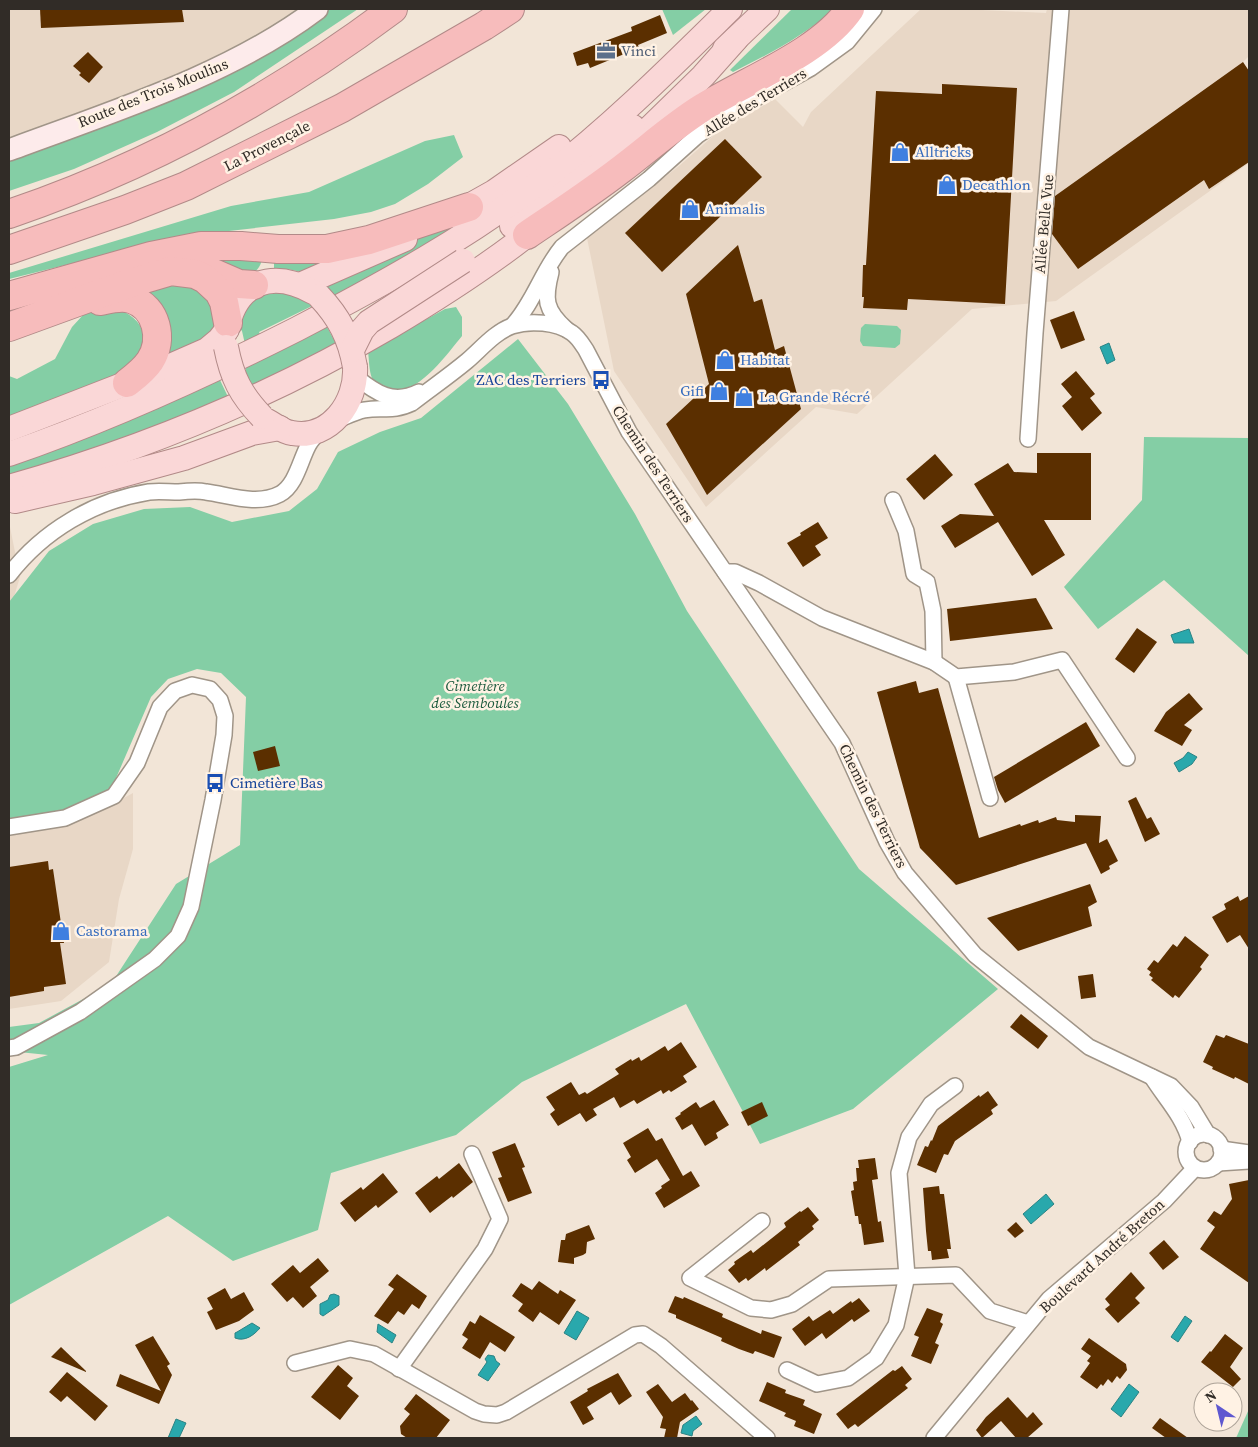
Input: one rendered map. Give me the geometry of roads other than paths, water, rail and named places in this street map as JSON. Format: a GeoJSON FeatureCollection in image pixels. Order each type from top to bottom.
{"type":"FeatureCollection","features":[{"type":"Feature","properties":{"kind":"highway"},"geometry":{"type":"LineString","coordinates":[[9,214],[113,174],[175,145],[306,69],[393,9]]}},
{"type":"Feature","properties":{"kind":"highway","name":"La Provençale"},"geometry":{"type":"LineString","coordinates":[[9,250],[125,210],[195,182],[342,108],[476,31],[510,9]]}},
{"type":"Feature","properties":{"kind":"highway"},"geometry":{"type":"LineString","coordinates":[[527,236],[591,192],[702,108],[805,50],[834,27],[850,9]]}},
{"type":"Feature","properties":{"kind":"highway"},"geometry":{"type":"LineString","coordinates":[[9,296],[151,256],[201,246],[327,249],[369,240],[469,207]]}},
{"type":"Feature","properties":{"kind":"highway"},"geometry":{"type":"LineString","coordinates":[[102,271],[157,263],[188,263],[239,284],[254,285]]}},
{"type":"Feature","properties":{"kind":"highway"},"geometry":{"type":"LineString","coordinates":[[40,316],[127,284],[171,271],[195,274],[205,279],[219,292],[224,302],[227,334]]}},
{"type":"Feature","properties":{"kind":"highway"},"geometry":{"type":"LineString","coordinates":[[9,326],[90,302],[117,298],[131,299],[142,306],[152,317],[157,330],[157,342],[151,360],[144,370],[128,383]]}},
{"type":"Feature","properties":{"kind":"main road"},"geometry":{"type":"LineString","coordinates":[[9,454],[90,423],[246,354],[350,301],[434,254],[497,212],[560,166],[628,108],[730,9]]}},
{"type":"Feature","properties":{"kind":"main road"},"geometry":{"type":"LineString","coordinates":[[9,502],[102,481],[184,458],[252,433],[277,426],[309,434],[327,426],[344,409],[350,397],[354,364],[362,330],[369,322],[463,261],[527,215],[736,39],[767,9]]}},
{"type":"Feature","properties":{"kind":"main road"},"geometry":{"type":"LineString","coordinates":[[9,487],[125,451],[173,433],[280,386],[364,342],[427,305],[472,276],[527,236],[593,180],[704,76],[736,39]]}},
{"type":"Feature","properties":{"kind":"main road"},"geometry":{"type":"LineString","coordinates":[[310,291],[369,255],[469,207],[534,165],[681,57]]}},
{"type":"Feature","properties":{"kind":"main road"},"geometry":{"type":"LineString","coordinates":[[277,426],[239,389],[229,363],[227,334],[233,307],[242,295],[254,285],[271,280],[287,281],[310,291],[331,308],[340,322],[354,364]]}},
{"type":"Feature","properties":{"kind":"main road"},"geometry":{"type":"LineString","coordinates":[[9,429],[207,350],[227,334]]}},
{"type":"Feature","properties":{"kind":"street","name":"Route des Trois Moulins"},"geometry":{"type":"LineString","coordinates":[[9,150],[188,82],[266,42],[317,9]]}},
{"type":"Feature","properties":{"kind":"street","name":"Allée des Terriers"},"geometry":{"type":"LineString","coordinates":[[513,325],[530,302],[551,260],[562,247],[649,179],[698,136],[736,109],[811,68],[847,42],[874,9]]}},
{"type":"Feature","properties":{"kind":"street","name":"Allée Belle Vue"},"geometry":{"type":"LineString","coordinates":[[1028,439],[1061,9]]}},
{"type":"Feature","properties":{"kind":"street","name":"Allée des Terriers"},"geometry":{"type":"LineString","coordinates":[[550,311],[547,293],[550,276],[562,247]]}},
{"type":"Feature","properties":{"kind":"street"},"geometry":{"type":"LineString","coordinates":[[529,323],[538,320],[550,311],[554,318],[566,329]]}},
{"type":"Feature","properties":{"kind":"street"},"geometry":{"type":"LineString","coordinates":[[9,575],[44,538],[80,515],[108,502],[150,492],[203,491],[252,499],[268,499],[282,493],[292,482],[309,444],[327,426],[363,410],[401,409],[412,403],[495,337],[513,325],[529,323],[547,324],[566,329]]}},
{"type":"Feature","properties":{"kind":"street","name":"Chemin des Terriers"},"geometry":{"type":"LineString","coordinates":[[566,329],[581,341],[629,432],[842,743],[887,842],[905,873],[975,955],[1088,1047],[1171,1086],[1192,1107],[1208,1135]]}},
{"type":"Feature","properties":{"kind":"street"},"geometry":{"type":"LineString","coordinates":[[354,364],[383,396],[395,398],[414,395],[438,383]]}},
{"type":"Feature","properties":{"kind":"street"},"geometry":{"type":"LineString","coordinates":[[277,426],[296,471]]}},
{"type":"Feature","properties":{"kind":"street"},"geometry":{"type":"LineString","coordinates":[[893,500],[906,531],[914,574],[927,582],[933,611],[934,662]]}},
{"type":"Feature","properties":{"kind":"street"},"geometry":{"type":"LineString","coordinates":[[725,572],[735,572],[822,618],[934,662],[956,677],[1014,672],[1062,660],[1127,758]]}},
{"type":"Feature","properties":{"kind":"street"},"geometry":{"type":"LineString","coordinates":[[956,677],[990,798]]}},
{"type":"Feature","properties":{"kind":"street"},"geometry":{"type":"LineString","coordinates":[[9,827],[66,818],[114,796],[137,763],[160,708],[175,691],[192,685],[210,689],[220,700],[225,716],[224,735],[192,907],[178,936],[155,959],[80,1012],[16,1047],[9,1048]]}},
{"type":"Feature","properties":{"kind":"street"},"geometry":{"type":"LineString","coordinates":[[1151,1076],[1179,1116],[1188,1132],[1190,1142]]}},
{"type":"Feature","properties":{"kind":"street"},"geometry":{"type":"LineString","coordinates":[[787,1370],[816,1384],[848,1378],[876,1358],[896,1325],[907,1276],[899,1173],[908,1137],[931,1104],[955,1086]]}},
{"type":"Feature","properties":{"kind":"street"},"geometry":{"type":"LineString","coordinates":[[1208,1135],[1217,1140],[1220,1156],[1215,1167],[1205,1170],[1195,1168],[1186,1156],[1187,1146],[1195,1137],[1208,1135]]}},
{"type":"Feature","properties":{"kind":"street"},"geometry":{"type":"LineString","coordinates":[[1220,1156],[1249,1153]]}},
{"type":"Feature","properties":{"kind":"street"},"geometry":{"type":"LineString","coordinates":[[399,1369],[485,1249],[500,1218],[472,1154]]}},
{"type":"Feature","properties":{"kind":"street"},"geometry":{"type":"LineString","coordinates":[[1220,1156],[1249,1161]]}},
{"type":"Feature","properties":{"kind":"street","name":"Boulevard André Breton"},"geometry":{"type":"LineString","coordinates":[[934,1438],[1049,1299],[1164,1201],[1195,1168]]}},
{"type":"Feature","properties":{"kind":"street"},"geometry":{"type":"LineString","coordinates":[[762,1221],[690,1278],[751,1308],[771,1310],[792,1304],[829,1279],[956,1275],[990,1311],[1028,1323]]}},
{"type":"Feature","properties":{"kind":"street"},"geometry":{"type":"LineString","coordinates":[[295,1363],[350,1349],[374,1354],[475,1411],[497,1415],[524,1402],[635,1335],[643,1334],[661,1346],[767,1438]]}},
{"type":"Feature","properties":{"kind":"water"},"geometry":{"type":"Polygon","coordinates":[[[1109,343],[1115,360],[1107,364],[1100,347],[1109,343]]]}},
{"type":"Feature","properties":{"kind":"water"},"geometry":{"type":"Polygon","coordinates":[[[1189,629],[1194,643],[1174,643],[1171,635],[1189,629]]]}},
{"type":"Feature","properties":{"kind":"water"},"geometry":{"type":"Polygon","coordinates":[[[1188,752],[1197,757],[1192,764],[1179,772],[1174,763],[1183,758],[1188,752]]]}},
{"type":"Feature","properties":{"kind":"water"},"geometry":{"type":"Polygon","coordinates":[[[1046,1194],[1054,1204],[1031,1224],[1023,1214],[1046,1194]]]}},
{"type":"Feature","properties":{"kind":"water"},"geometry":{"type":"Polygon","coordinates":[[[330,1295],[339,1296],[339,1305],[323,1316],[320,1314],[320,1304],[328,1300],[330,1295]]]}},
{"type":"Feature","properties":{"kind":"water"},"geometry":{"type":"Polygon","coordinates":[[[577,1311],[589,1318],[576,1340],[564,1333],[577,1311]]]}},
{"type":"Feature","properties":{"kind":"water"},"geometry":{"type":"Polygon","coordinates":[[[1185,1316],[1192,1321],[1178,1342],[1171,1337],[1185,1316]]]}},
{"type":"Feature","properties":{"kind":"water"},"geometry":{"type":"Polygon","coordinates":[[[252,1323],[260,1328],[255,1333],[242,1339],[235,1338],[235,1333],[252,1323]]]}},
{"type":"Feature","properties":{"kind":"water"},"geometry":{"type":"Polygon","coordinates":[[[378,1324],[396,1335],[392,1343],[377,1332],[378,1324]]]}},
{"type":"Feature","properties":{"kind":"water"},"geometry":{"type":"Polygon","coordinates":[[[488,1355],[494,1356],[500,1364],[488,1381],[478,1375],[487,1362],[485,1359],[488,1355]]]}},
{"type":"Feature","properties":{"kind":"water"},"geometry":{"type":"Polygon","coordinates":[[[1129,1384],[1139,1392],[1121,1417],[1111,1409],[1129,1384]]]}},
{"type":"Feature","properties":{"kind":"water"},"geometry":{"type":"Polygon","coordinates":[[[696,1416],[702,1424],[693,1431],[692,1436],[681,1433],[683,1425],[696,1416]]]}},
{"type":"Feature","properties":{"kind":"water"},"geometry":{"type":"Polygon","coordinates":[[[176,1419],[186,1423],[179,1438],[168,1438],[176,1419]]]}},
{"type":"Feature","properties":{"kind":"place","name":"Vinci"},"geometry":{"type":"Point","coordinates":[606,51]}},
{"type":"Feature","properties":{"kind":"place","name":"Alltricks"},"geometry":{"type":"Point","coordinates":[900,152]}},
{"type":"Feature","properties":{"kind":"place","name":"Decathlon"},"geometry":{"type":"Point","coordinates":[947,185]}},
{"type":"Feature","properties":{"kind":"place","name":"Animalis"},"geometry":{"type":"Point","coordinates":[690,209]}},
{"type":"Feature","properties":{"kind":"place","name":"Habitat"},"geometry":{"type":"Point","coordinates":[725,360]}},
{"type":"Feature","properties":{"kind":"place","name":"ZAC des Terriers"},"geometry":{"type":"Point","coordinates":[601,380]}},
{"type":"Feature","properties":{"kind":"place","name":"Gifi"},"geometry":{"type":"Point","coordinates":[719,391]}},
{"type":"Feature","properties":{"kind":"place","name":"La Grande Récré"},"geometry":{"type":"Point","coordinates":[744,397]}},
{"type":"Feature","properties":{"kind":"place","name":"Cimetière Bas"},"geometry":{"type":"Point","coordinates":[215,783]}},
{"type":"Feature","properties":{"kind":"place","name":"Castorama"},"geometry":{"type":"Point","coordinates":[61,931]}},
{"type":"Feature","properties":{"kind":"park label","name":"Cimetière des Semboules"},"geometry":{"type":"Point","coordinates":[475,694]}}]}
